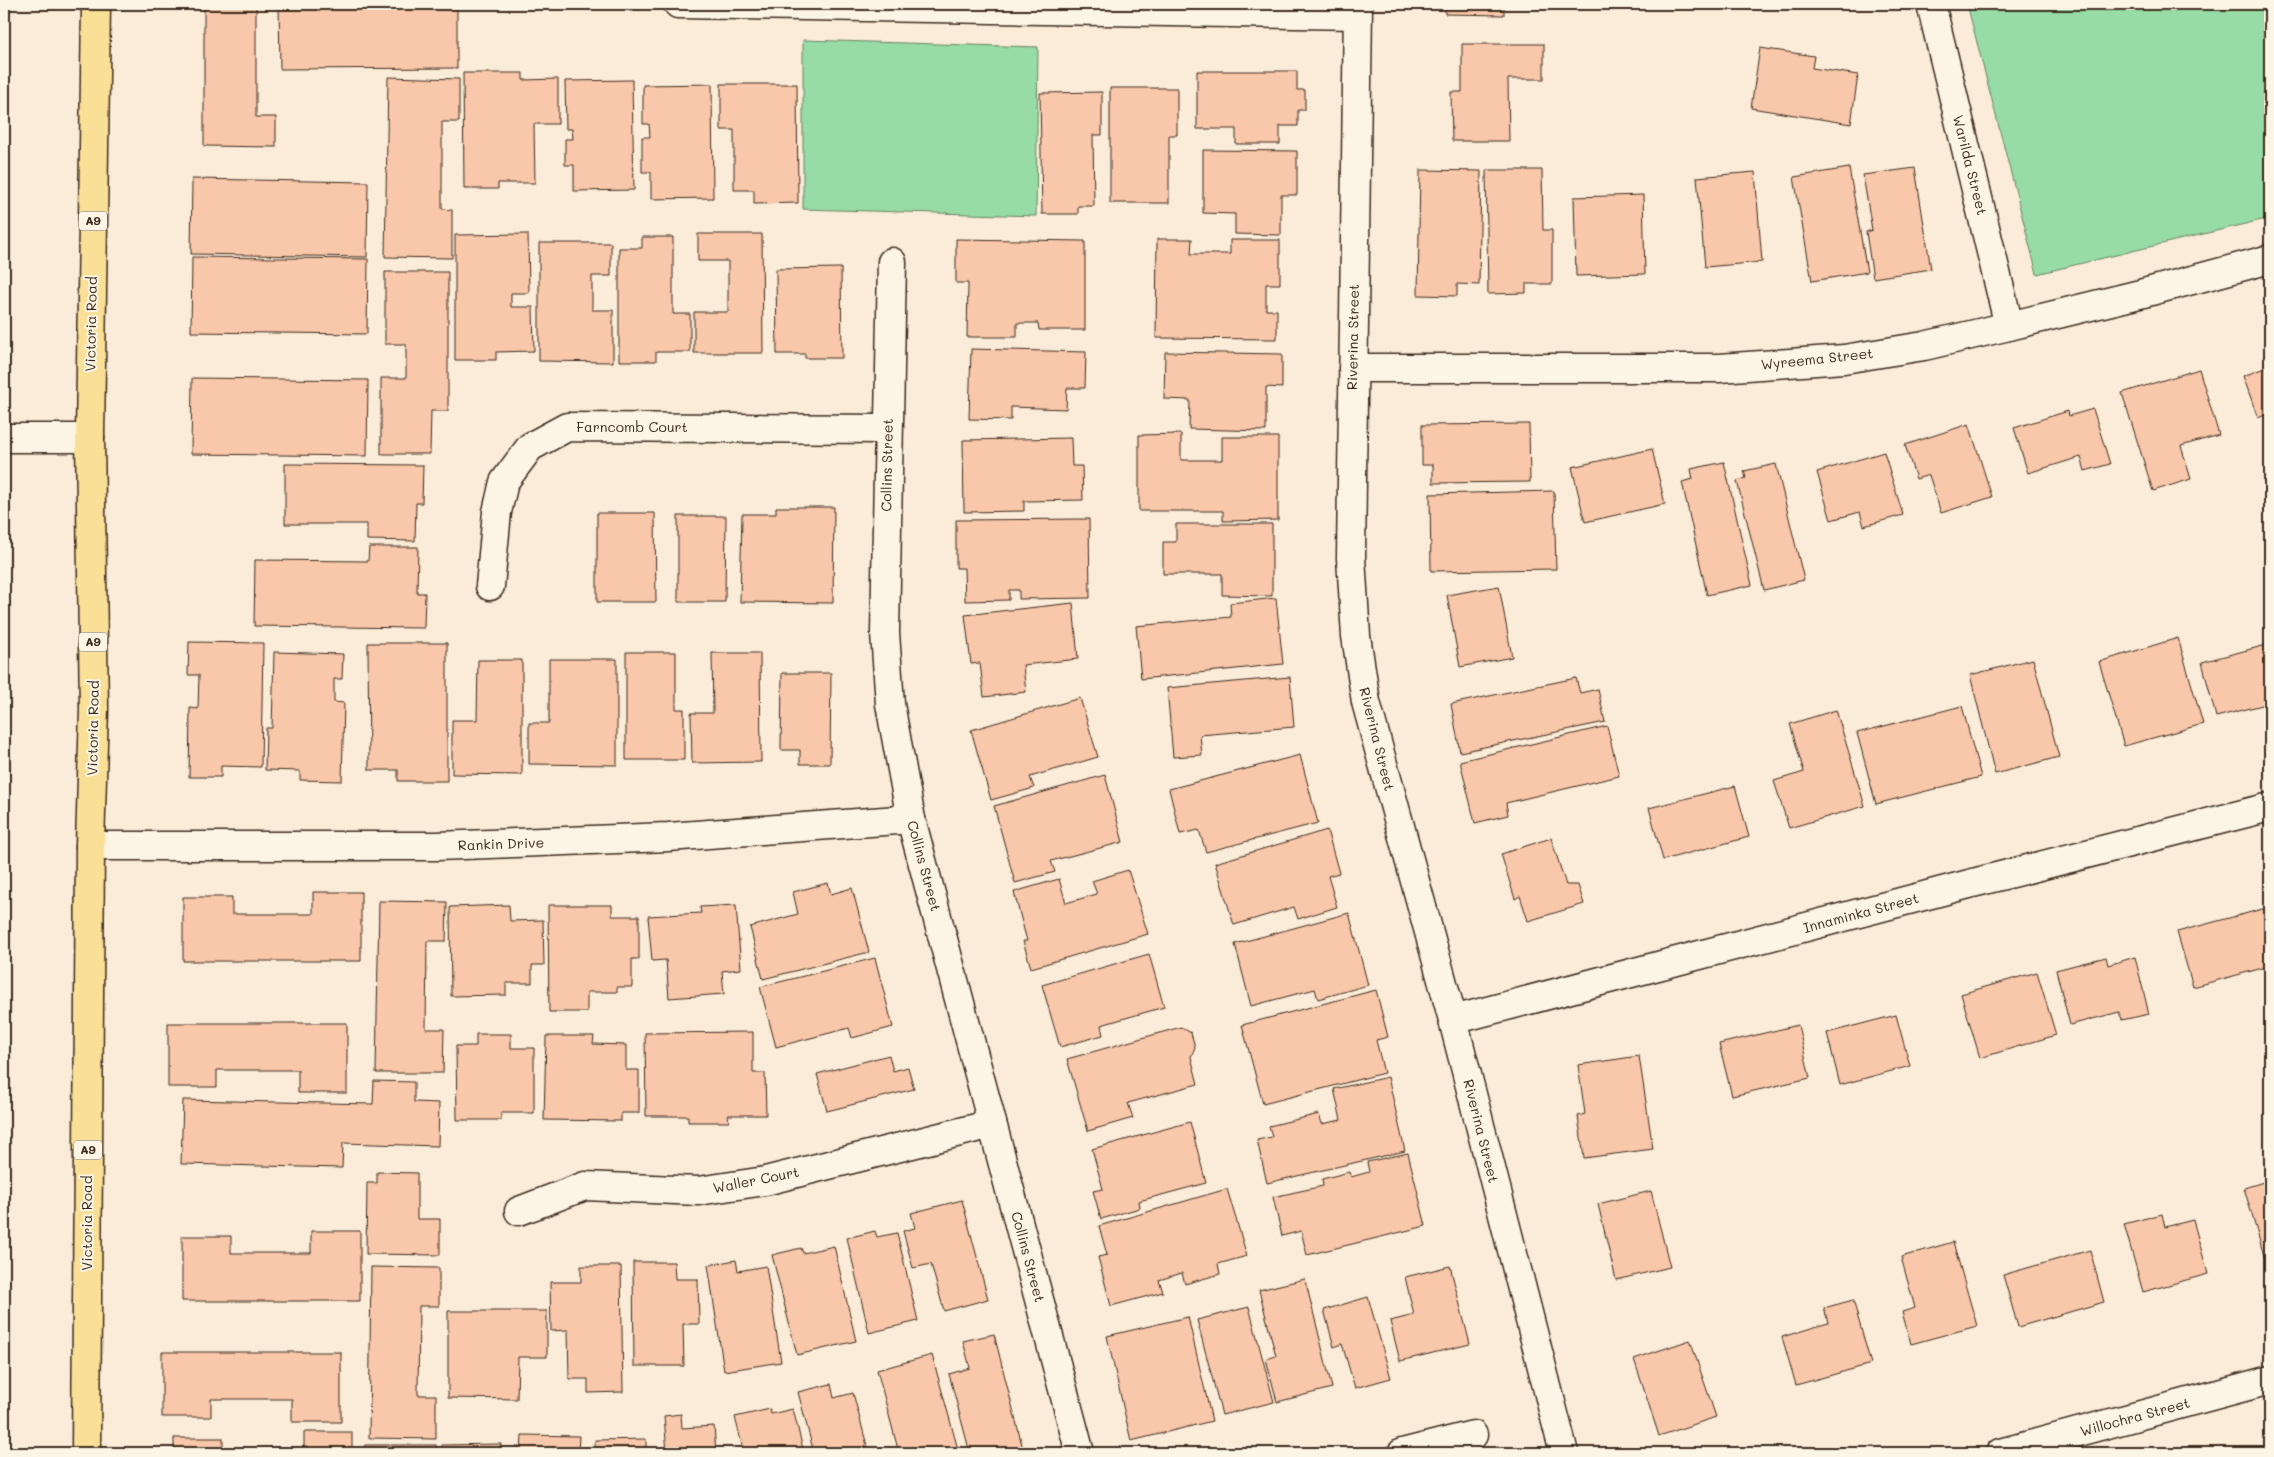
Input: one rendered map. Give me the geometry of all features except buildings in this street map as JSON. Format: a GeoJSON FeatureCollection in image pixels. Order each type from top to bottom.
{"type":"FeatureCollection","features":[{"type":"Feature","properties":{"kind":"highway","name":"Victoria Road"},"geometry":{"type":"LineString","coordinates":[[86,1453],[90,846],[94,709],[90,438],[96,4]]}},
{"type":"Feature","properties":{"kind":"street"},"geometry":{"type":"LineString","coordinates":[[678,4],[1357,9]]}},
{"type":"Feature","properties":{"kind":"street","name":"Warilda Street"},"geometry":{"type":"LineString","coordinates":[[1931,4],[2009,326]]}},
{"type":"Feature","properties":{"kind":"street","name":"Riverina Street"},"geometry":{"type":"LineString","coordinates":[[1357,9],[1351,558],[1356,636],[1366,702],[1453,1020],[1564,1453]]}},
{"type":"Feature","properties":{"kind":"street","name":"Wyreema Street"},"geometry":{"type":"LineString","coordinates":[[1353,368],[1719,368],[1844,359],[1924,346],[2140,294],[2270,259]]}},
{"type":"Feature","properties":{"kind":"street","name":"Collins Street"},"geometry":{"type":"LineString","coordinates":[[892,262],[885,633],[890,704],[911,819],[1080,1453]]}},
{"type":"Feature","properties":{"kind":"street","name":"Farncomb Court"},"geometry":{"type":"LineString","coordinates":[[490,586],[497,512],[504,482],[530,447],[567,427],[888,429]]}},
{"type":"Feature","properties":{"kind":"street"},"geometry":{"type":"LineString","coordinates":[[4,438],[90,438]]}},
{"type":"Feature","properties":{"kind":"street","name":"Innaminka Street"},"geometry":{"type":"LineString","coordinates":[[1453,1020],[2270,807]]}},
{"type":"Feature","properties":{"kind":"street","name":"Rankin Drive"},"geometry":{"type":"LineString","coordinates":[[90,846],[437,846],[668,836],[911,819]]}},
{"type":"Feature","properties":{"kind":"street","name":"Waller Court"},"geometry":{"type":"LineString","coordinates":[[519,1211],[585,1186],[698,1191],[765,1181],[992,1124]]}},
{"type":"Feature","properties":{"kind":"street","name":"Willochra Street"},"geometry":{"type":"LineString","coordinates":[[2000,1453],[2270,1380]]}},
{"type":"Feature","properties":{"kind":"street"},"geometry":{"type":"LineString","coordinates":[[1402,1453],[1473,1435]]}},
{"type":"Feature","properties":{"kind":"green space"},"geometry":{"type":"Polygon","coordinates":[[[1967,4],[2270,4],[2270,218],[2037,274],[1967,4]]]}},
{"type":"Feature","properties":{"kind":"green space"},"geometry":{"type":"Polygon","coordinates":[[[803,40],[1038,47],[1036,216],[803,209],[803,40]]]}}]}
